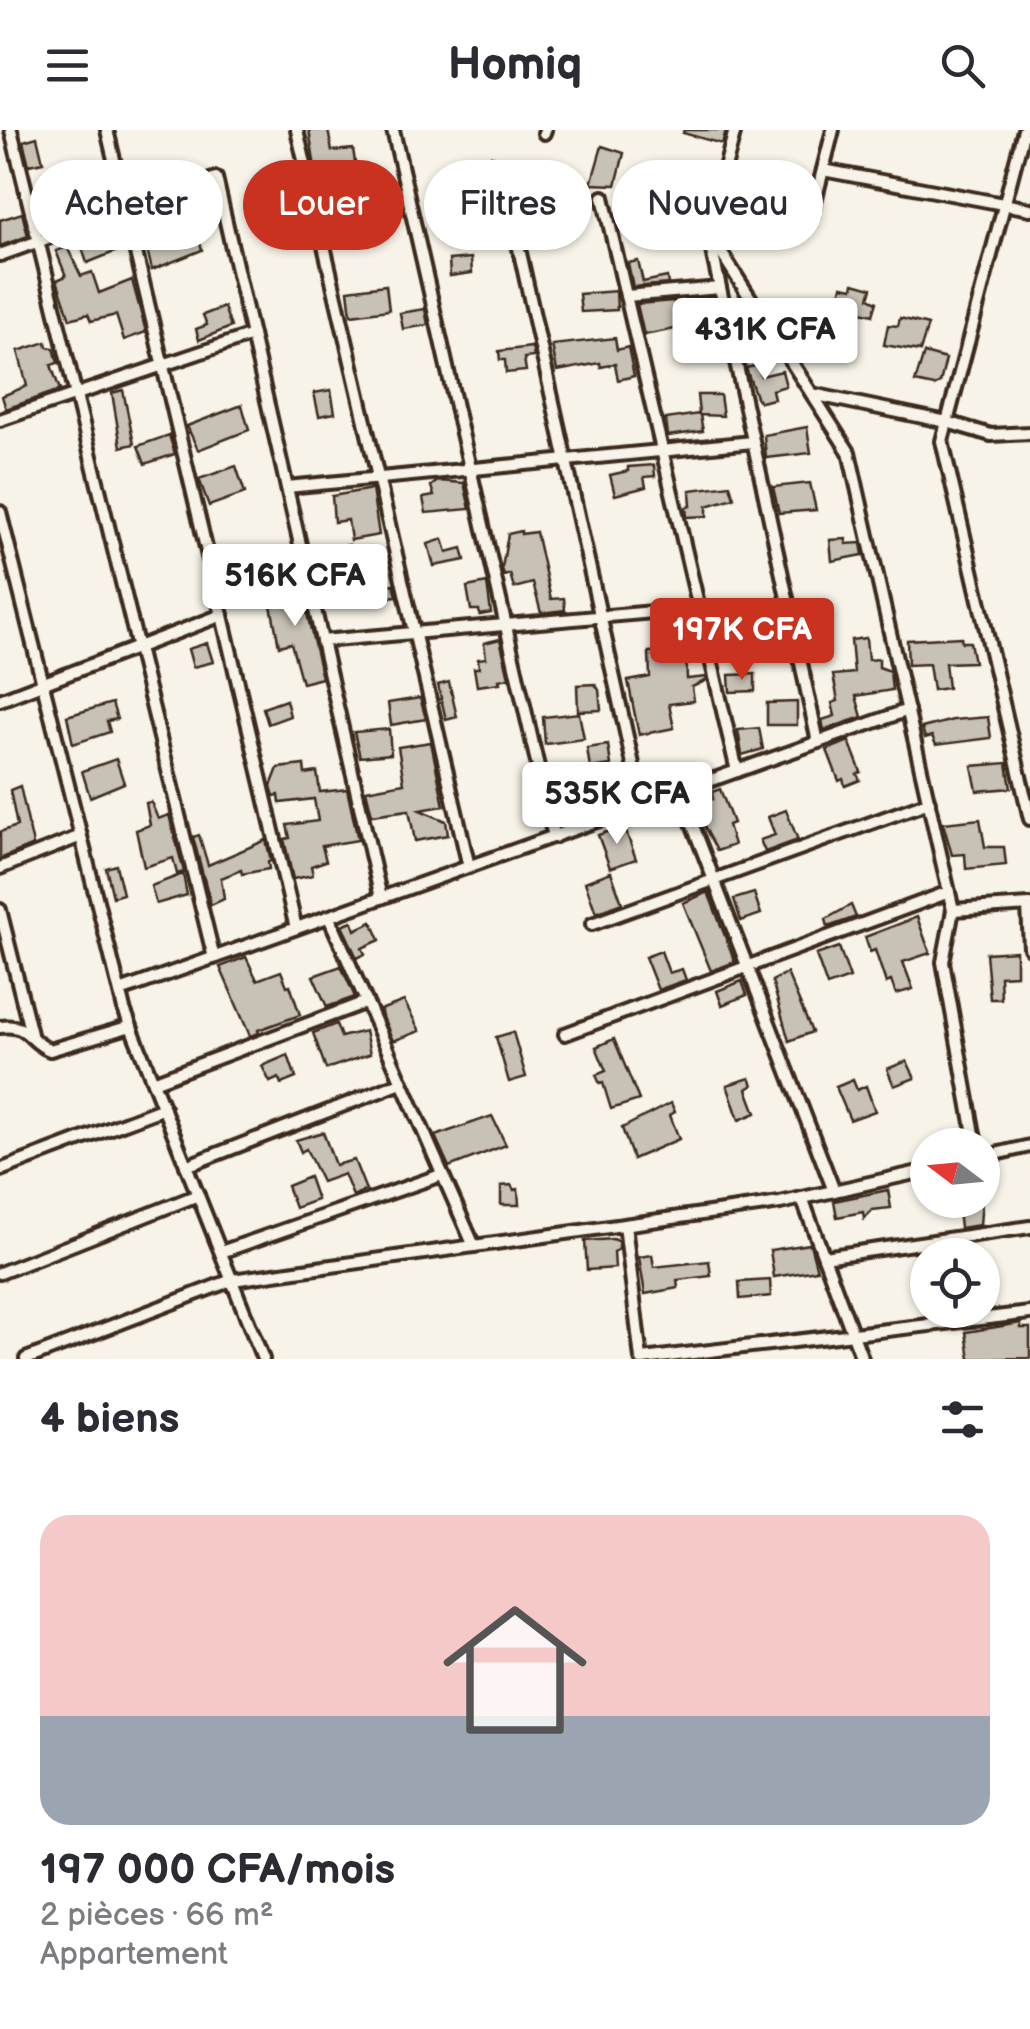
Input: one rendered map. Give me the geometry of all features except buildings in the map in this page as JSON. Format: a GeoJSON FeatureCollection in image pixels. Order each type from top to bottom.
{"type":"FeatureCollection","features":[{"type":"Feature","properties":{"kind":"street"},"geometry":{"type":"LineString","coordinates":[[10,130],[30,210]]}},
{"type":"Feature","properties":{"kind":"street"},"geometry":{"type":"LineString","coordinates":[[107,130],[114,160]]}},
{"type":"Feature","properties":{"kind":"street"},"geometry":{"type":"LineString","coordinates":[[297,130],[469,867]]}},
{"type":"Feature","properties":{"kind":"street"},"geometry":{"type":"LineString","coordinates":[[394,130],[554,836]]}},
{"type":"Feature","properties":{"kind":"street"},"geometry":{"type":"LineString","coordinates":[[727,160],[735,130]]}},
{"type":"Feature","properties":{"kind":"street"},"geometry":{"type":"LineString","coordinates":[[833,130],[823,170],[1030,209]]}},
{"type":"Feature","properties":{"kind":"street"},"geometry":{"type":"LineString","coordinates":[[1024,130],[942,441],[1030,819]]}},
{"type":"Feature","properties":{"kind":"street"},"geometry":{"type":"LineString","coordinates":[[603,197],[737,771]]}},
{"type":"Feature","properties":{"kind":"street"},"geometry":{"type":"LineString","coordinates":[[223,209],[381,898]]}},
{"type":"Feature","properties":{"kind":"street"},"geometry":{"type":"LineString","coordinates":[[0,255],[30,245]]}},
{"type":"Feature","properties":{"kind":"street"},"geometry":{"type":"LineString","coordinates":[[40,250],[214,958]]}},
{"type":"Feature","properties":{"kind":"street"},"geometry":{"type":"LineString","coordinates":[[136,250],[296,928]]}},
{"type":"Feature","properties":{"kind":"street"},"geometry":{"type":"LineString","coordinates":[[519,250],[642,805]]}},
{"type":"Feature","properties":{"kind":"street"},"geometry":{"type":"LineString","coordinates":[[712,250],[818,742]]}},
{"type":"Feature","properties":{"kind":"street"},"geometry":{"type":"LineString","coordinates":[[720,250],[849,452],[954,910],[943,962],[973,1128]]}},
{"type":"Feature","properties":{"kind":"street"},"geometry":{"type":"LineString","coordinates":[[626,296],[720,288]]}},
{"type":"Feature","properties":{"kind":"street"},"geometry":{"type":"LineString","coordinates":[[0,420],[252,336]]}},
{"type":"Feature","properties":{"kind":"street"},"geometry":{"type":"LineString","coordinates":[[812,394],[990,435],[1030,433]]}},
{"type":"Feature","properties":{"kind":"street"},"geometry":{"type":"LineString","coordinates":[[287,487],[754,442]]}},
{"type":"Feature","properties":{"kind":"street"},"geometry":{"type":"LineString","coordinates":[[0,512],[120,992],[263,1359]]}},
{"type":"Feature","properties":{"kind":"street"},"geometry":{"type":"LineString","coordinates":[[322,642],[699,608]]}},
{"type":"Feature","properties":{"kind":"street"},"geometry":{"type":"LineString","coordinates":[[0,700],[222,616]]}},
{"type":"Feature","properties":{"kind":"street"},"geometry":{"type":"LineString","coordinates":[[120,992],[908,710]]}},
{"type":"Feature","properties":{"kind":"street"},"geometry":{"type":"LineString","coordinates":[[680,792],[834,1191]]}},
{"type":"Feature","properties":{"kind":"street"},"geometry":{"type":"LineString","coordinates":[[592,924],[929,802]]}},
{"type":"Feature","properties":{"kind":"street"},"geometry":{"type":"LineString","coordinates":[[0,868],[81,836]]}},
{"type":"Feature","properties":{"kind":"street"},"geometry":{"type":"LineString","coordinates":[[565,1034],[950,892]]}},
{"type":"Feature","properties":{"kind":"street"},"geometry":{"type":"LineString","coordinates":[[954,910],[1029,906],[1030,948]]}},
{"type":"Feature","properties":{"kind":"street"},"geometry":{"type":"LineString","coordinates":[[0,910],[31,1034]]}},
{"type":"Feature","properties":{"kind":"street"},"geometry":{"type":"LineString","coordinates":[[329,917],[474,1246]]}},
{"type":"Feature","properties":{"kind":"street"},"geometry":{"type":"LineString","coordinates":[[153,1082],[366,1002]]}},
{"type":"Feature","properties":{"kind":"street"},"geometry":{"type":"LineString","coordinates":[[0,1027],[16,1026],[31,1034],[42,1047],[59,1050],[131,1026]]}},
{"type":"Feature","properties":{"kind":"street"},"geometry":{"type":"LineString","coordinates":[[186,1166],[401,1083]]}},
{"type":"Feature","properties":{"kind":"street"},"geometry":{"type":"LineString","coordinates":[[0,1170],[164,1108]]}},
{"type":"Feature","properties":{"kind":"street"},"geometry":{"type":"LineString","coordinates":[[1000,1153],[1030,1146]]}},
{"type":"Feature","properties":{"kind":"street"},"geometry":{"type":"LineString","coordinates":[[26,1359],[232,1280],[802,1198],[910,1174]]}},
{"type":"Feature","properties":{"kind":"street"},"geometry":{"type":"LineString","coordinates":[[220,1252],[441,1175]]}},
{"type":"Feature","properties":{"kind":"street"},"geometry":{"type":"LineString","coordinates":[[0,1273],[198,1195]]}},
{"type":"Feature","properties":{"kind":"street"},"geometry":{"type":"LineString","coordinates":[[802,1198],[862,1359]]}},
{"type":"Feature","properties":{"kind":"street"},"geometry":{"type":"LineString","coordinates":[[625,1225],[642,1359],[1030,1313]]}},
{"type":"Feature","properties":{"kind":"street"},"geometry":{"type":"LineString","coordinates":[[824,1257],[1030,1227]]}}]}
